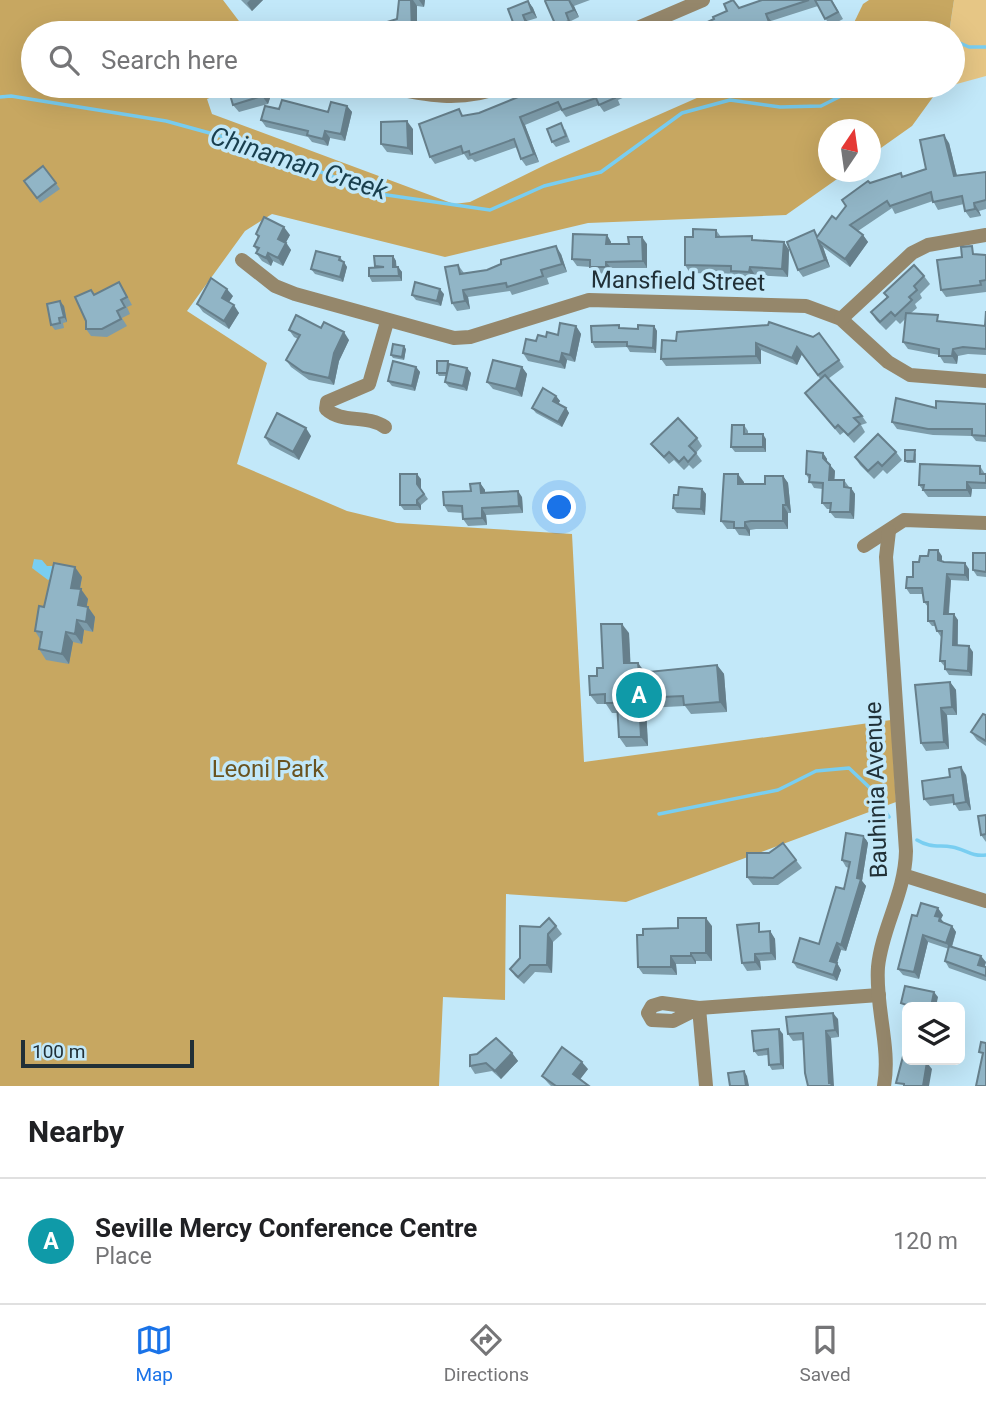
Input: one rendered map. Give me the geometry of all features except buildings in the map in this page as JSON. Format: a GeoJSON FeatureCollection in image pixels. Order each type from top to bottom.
{"type":"FeatureCollection","features":[{"type":"Feature","properties":{"kind":"street"},"geometry":{"type":"LineString","coordinates":[[654,21],[700,1]]}},
{"type":"Feature","properties":{"kind":"street"},"geometry":{"type":"LineString","coordinates":[[841,319],[912,253],[928,245],[986,235]]}},
{"type":"Feature","properties":{"kind":"street","name":"Mansfield Street"},"geometry":{"type":"LineString","coordinates":[[242,260],[261,276],[285,290],[387,322],[454,338],[470,337],[575,303],[606,300],[792,305],[819,309],[841,319],[888,362],[910,375],[986,382]]}},
{"type":"Feature","properties":{"kind":"street"},"geometry":{"type":"LineString","coordinates":[[385,427],[377,421],[359,417],[343,418],[326,409],[327,402],[369,384],[387,322]]}},
{"type":"Feature","properties":{"kind":"street"},"geometry":{"type":"LineString","coordinates":[[864,546],[889,531],[895,524],[914,519],[986,523]]}},
{"type":"Feature","properties":{"kind":"street","name":"Bauhinia Avenue"},"geometry":{"type":"LineString","coordinates":[[884,1086],[886,1060],[878,995],[879,962],[906,876],[886,557],[889,531]]}},
{"type":"Feature","properties":{"kind":"street"},"geometry":{"type":"LineString","coordinates":[[906,876],[986,901]]}},
{"type":"Feature","properties":{"kind":"street"},"geometry":{"type":"LineString","coordinates":[[706,1086],[699,1008],[878,995]]}},
{"type":"Feature","properties":{"kind":"shaded area"},"geometry":{"type":"Polygon","coordinates":[[[954,0],[986,0],[986,76],[965,82],[965,21],[951,21],[954,0]]]}},
{"type":"Feature","properties":{"kind":"green space","name":"Leoni Park"},"geometry":{"type":"Polygon","coordinates":[[[0,0],[223,0],[239,21],[21,21],[21,98],[209,98],[207,99],[212,114],[454,204],[470,202],[547,164],[697,98],[932,98],[912,126],[881,148],[881,119],[818,119],[818,182],[833,182],[786,215],[588,223],[445,257],[272,214],[245,231],[187,311],[267,363],[237,464],[347,511],[397,523],[572,534],[584,762],[891,720],[896,802],[626,902],[506,894],[505,1000],[443,997],[439,1086],[0,1086],[0,0]]]}},
{"type":"Feature","properties":{"kind":"green space"},"geometry":{"type":"Polygon","coordinates":[[[869,0],[954,0],[951,21],[855,21],[863,4],[869,0]]]}},
{"type":"Feature","properties":{"kind":"water"},"geometry":{"type":"Polygon","coordinates":[[[34,559],[42,560],[47,566],[54,566],[54,577],[48,580],[32,568],[34,559]]]}},
{"type":"Feature","properties":{"kind":"waterway","name":"Chinaman Creek"},"geometry":{"type":"LineString","coordinates":[[965,45],[986,47]]}},
{"type":"Feature","properties":{"kind":"waterway","name":"Chinaman Creek"},"geometry":{"type":"LineString","coordinates":[[0,97],[21,98]]}},
{"type":"Feature","properties":{"kind":"waterway","name":"Chinaman Creek"},"geometry":{"type":"LineString","coordinates":[[23,98],[166,121],[235,140],[380,194],[490,210],[544,186],[601,172],[682,113],[730,100],[780,107],[821,106],[837,98]]}},
{"type":"Feature","properties":{"kind":"waterway"},"geometry":{"type":"LineString","coordinates":[[659,814],[778,790],[816,771],[849,768],[870,788],[889,817]]}},
{"type":"Feature","properties":{"kind":"waterway"},"geometry":{"type":"LineString","coordinates":[[917,840],[930,845],[986,855]]}},
{"type":"Feature","properties":{"kind":"place","name":"Seville Mercy Conference Centre"},"geometry":{"type":"Point","coordinates":[639,695]}}]}
